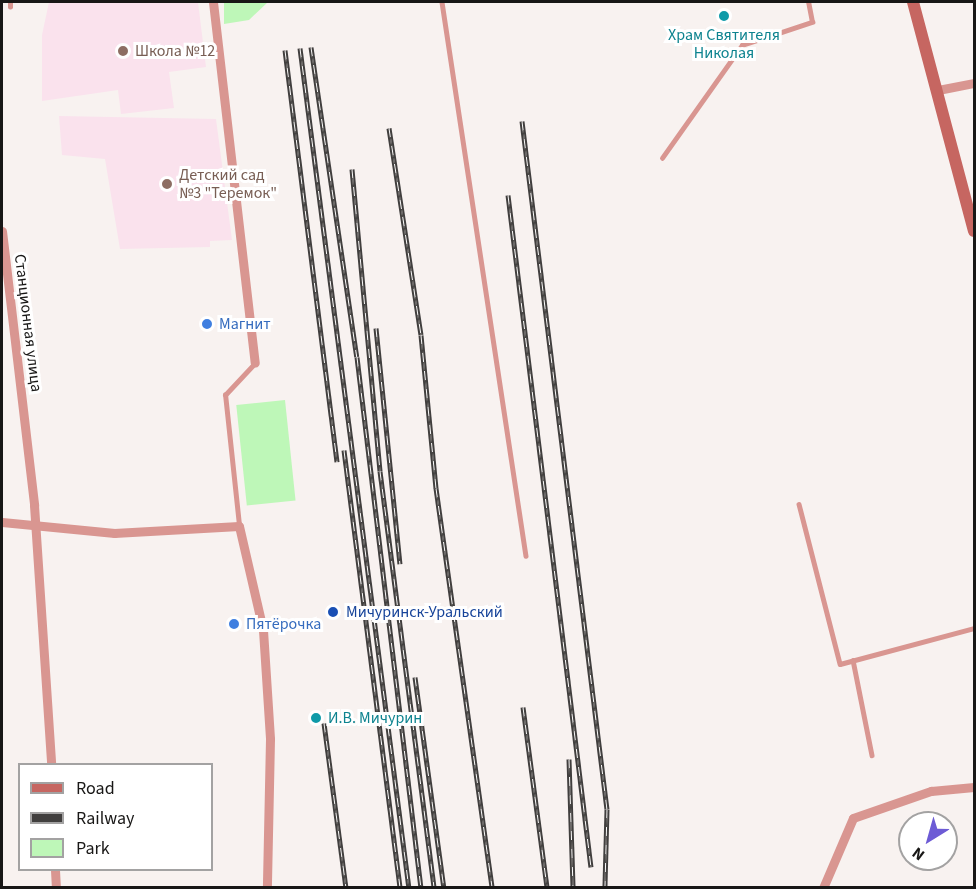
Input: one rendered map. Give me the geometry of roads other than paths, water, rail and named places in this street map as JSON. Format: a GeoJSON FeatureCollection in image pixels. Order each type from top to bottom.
{"type":"FeatureCollection","features":[{"type":"Feature","properties":{"kind":"main road"},"geometry":{"type":"LineString","coordinates":[[913,2],[975,231]]}},
{"type":"Feature","properties":{"kind":"street"},"geometry":{"type":"LineString","coordinates":[[213,2],[255,363]]}},
{"type":"Feature","properties":{"kind":"street"},"geometry":{"type":"LineString","coordinates":[[938,90],[975,83]]}},
{"type":"Feature","properties":{"kind":"street","name":"Станционная улица"},"geometry":{"type":"LineString","coordinates":[[2,231],[35,526],[51,763]]}},
{"type":"Feature","properties":{"kind":"street"},"geometry":{"type":"LineString","coordinates":[[2,522],[114,533],[239,526],[263,630],[270,740],[267,888]]}},
{"type":"Feature","properties":{"kind":"street"},"geometry":{"type":"LineString","coordinates":[[823,888],[854,818],[931,791],[975,787]]}},
{"type":"Feature","properties":{"kind":"street"},"geometry":{"type":"LineString","coordinates":[[55,871],[56,888]]}},
{"type":"Feature","properties":{"kind":"lane"},"geometry":{"type":"LineString","coordinates":[[442,2],[526,556]]}},
{"type":"Feature","properties":{"kind":"lane"},"geometry":{"type":"LineString","coordinates":[[662,158],[742,45],[812,22],[808,2]]}},
{"type":"Feature","properties":{"kind":"lane"},"geometry":{"type":"LineString","coordinates":[[239,526],[225,396],[255,363]]}},
{"type":"Feature","properties":{"kind":"lane"},"geometry":{"type":"LineString","coordinates":[[799,504],[840,664],[975,628]]}},
{"type":"Feature","properties":{"kind":"lane"},"geometry":{"type":"LineString","coordinates":[[853,660],[872,755]]}},
{"type":"Feature","properties":{"kind":"railway"},"geometry":{"type":"LineString","coordinates":[[311,47],[357,357],[421,888]]}},
{"type":"Feature","properties":{"kind":"railway"},"geometry":{"type":"LineString","coordinates":[[300,48],[409,888]]}},
{"type":"Feature","properties":{"kind":"railway"},"geometry":{"type":"LineString","coordinates":[[285,50],[337,462]]}},
{"type":"Feature","properties":{"kind":"railway"},"geometry":{"type":"LineString","coordinates":[[522,121],[607,809],[605,888]]}},
{"type":"Feature","properties":{"kind":"railway"},"geometry":{"type":"LineString","coordinates":[[389,128],[421,335],[436,488],[492,888]]}},
{"type":"Feature","properties":{"kind":"railway"},"geometry":{"type":"LineString","coordinates":[[352,169],[380,471],[434,888]]}},
{"type":"Feature","properties":{"kind":"railway"},"geometry":{"type":"LineString","coordinates":[[508,195],[591,867]]}},
{"type":"Feature","properties":{"kind":"railway"},"geometry":{"type":"LineString","coordinates":[[376,328],[400,564]]}},
{"type":"Feature","properties":{"kind":"railway"},"geometry":{"type":"LineString","coordinates":[[344,450],[400,888]]}},
{"type":"Feature","properties":{"kind":"railway"},"geometry":{"type":"LineString","coordinates":[[415,677],[444,888]]}},
{"type":"Feature","properties":{"kind":"railway"},"geometry":{"type":"LineString","coordinates":[[523,707],[547,888]]}},
{"type":"Feature","properties":{"kind":"railway"},"geometry":{"type":"LineString","coordinates":[[324,723],[346,888]]}},
{"type":"Feature","properties":{"kind":"railway"},"geometry":{"type":"LineString","coordinates":[[569,759],[573,888]]}},
{"type":"Feature","properties":{"kind":"place","name":"Храм Святителя Николая"},"geometry":{"type":"Point","coordinates":[724,16]}},
{"type":"Feature","properties":{"kind":"place","name":"Школа №12"},"geometry":{"type":"Point","coordinates":[123,51]}},
{"type":"Feature","properties":{"kind":"place","name":"Детский сад №3 \"Теремок\""},"geometry":{"type":"Point","coordinates":[167,184]}},
{"type":"Feature","properties":{"kind":"place","name":"Магнит"},"geometry":{"type":"Point","coordinates":[207,324]}},
{"type":"Feature","properties":{"kind":"place","name":"Мичуринск-Уральский"},"geometry":{"type":"Point","coordinates":[333,612]}},
{"type":"Feature","properties":{"kind":"place","name":"Пятёрочка"},"geometry":{"type":"Point","coordinates":[234,624]}},
{"type":"Feature","properties":{"kind":"place","name":"И.В. Мичурин"},"geometry":{"type":"Point","coordinates":[316,718]}}]}
